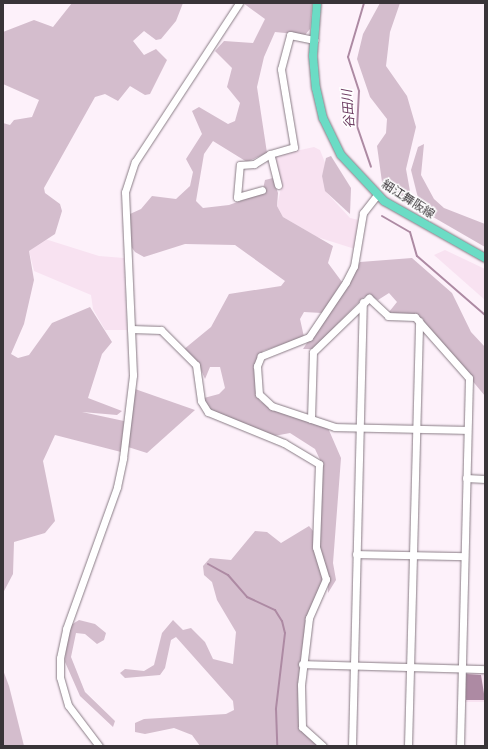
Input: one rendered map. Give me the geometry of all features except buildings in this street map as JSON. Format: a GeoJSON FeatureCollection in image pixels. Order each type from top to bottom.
{"type":"FeatureCollection","features":[{"type":"Feature","properties":{"kind":"main road","name":"細江舞阪線"},"geometry":{"type":"LineString","coordinates":[[317,3],[314,40],[316,88],[327,127],[347,163],[376,195],[412,220],[485,258]]}},
{"type":"Feature","properties":{"kind":"street"},"geometry":{"type":"LineString","coordinates":[[99,746],[68,705],[60,677],[60,658],[63,638],[122,468],[132,384],[125,203],[131,171],[239,3]]}},
{"type":"Feature","properties":{"kind":"street"},"geometry":{"type":"LineString","coordinates":[[262,190],[237,197],[240,165],[254,164],[270,154],[294,146],[280,73],[290,35],[314,40]]}},
{"type":"Feature","properties":{"kind":"street"},"geometry":{"type":"LineString","coordinates":[[270,154],[278,185]]}},
{"type":"Feature","properties":{"kind":"street"},"geometry":{"type":"LineString","coordinates":[[376,195],[364,213],[350,274],[314,331],[302,342],[264,353],[258,361],[258,388],[262,399],[335,427],[467,430]]}},
{"type":"Feature","properties":{"kind":"street"},"geometry":{"type":"LineString","coordinates":[[311,419],[313,352],[363,302],[369,298],[388,316],[409,316],[419,321],[439,349],[469,378],[460,746]]}},
{"type":"Feature","properties":{"kind":"street"},"geometry":{"type":"LineString","coordinates":[[352,746],[363,302]]}},
{"type":"Feature","properties":{"kind":"street"},"geometry":{"type":"LineString","coordinates":[[408,746],[419,321]]}},
{"type":"Feature","properties":{"kind":"street"},"geometry":{"type":"LineString","coordinates":[[131,329],[161,330],[196,365],[201,401],[208,412],[284,443],[318,462],[316,547],[326,579],[310,618],[302,664],[302,727],[323,746]]}},
{"type":"Feature","properties":{"kind":"street"},"geometry":{"type":"LineString","coordinates":[[466,478],[485,479]]}},
{"type":"Feature","properties":{"kind":"street"},"geometry":{"type":"LineString","coordinates":[[356,554],[464,556]]}},
{"type":"Feature","properties":{"kind":"street"},"geometry":{"type":"LineString","coordinates":[[302,664],[485,669]]}},
{"type":"Feature","properties":{"kind":"shaded area"},"geometry":{"type":"Polygon","coordinates":[[[72,3],[183,3],[176,21],[161,39],[156,40],[144,31],[133,41],[144,55],[156,49],[167,60],[150,94],[145,95],[130,86],[118,101],[105,94],[95,97],[44,188],[45,193],[60,204],[62,211],[55,234],[29,251],[34,280],[24,324],[11,354],[18,358],[29,355],[52,323],[90,307],[112,342],[102,354],[88,398],[122,411],[117,415],[82,412],[124,421],[121,452],[55,435],[43,461],[55,521],[45,533],[14,542],[13,574],[3,593],[3,123],[10,125],[14,120],[32,117],[39,100],[3,84],[3,32],[34,20],[53,27],[72,3]]]}},
{"type":"Feature","properties":{"kind":"shaded area"},"geometry":{"type":"Polygon","coordinates":[[[243,3],[312,3],[310,29],[305,35],[275,32],[264,57],[257,87],[267,153],[247,162],[213,141],[204,154],[196,201],[203,208],[229,205],[262,193],[265,180],[273,178],[278,193],[277,206],[283,217],[333,246],[328,263],[342,282],[322,313],[304,312],[300,319],[304,337],[263,351],[255,365],[255,388],[260,401],[271,408],[328,428],[341,458],[333,563],[336,580],[328,593],[328,579],[319,550],[322,464],[315,449],[290,433],[274,436],[213,412],[205,404],[204,398],[219,394],[225,388],[220,367],[210,367],[205,379],[198,363],[183,350],[211,327],[229,294],[281,286],[285,281],[235,245],[185,244],[144,257],[135,252],[130,245],[130,214],[141,209],[152,196],[176,199],[190,186],[193,172],[186,159],[202,134],[192,111],[199,107],[228,124],[235,121],[240,103],[227,87],[232,68],[215,51],[224,41],[253,43],[265,19],[243,3]]]}},
{"type":"Feature","properties":{"kind":"shaded area"},"geometry":{"type":"Polygon","coordinates":[[[380,3],[400,3],[390,32],[386,66],[407,96],[416,127],[406,169],[413,208],[390,193],[382,182],[377,146],[386,133],[387,119],[370,97],[357,59],[363,34],[380,3]]]}},
{"type":"Feature","properties":{"kind":"shaded area"},"geometry":{"type":"Polygon","coordinates":[[[424,144],[421,175],[434,199],[444,208],[485,224],[485,247],[421,210],[411,170],[418,147],[424,144]]]}},
{"type":"Feature","properties":{"kind":"shaded area"},"geometry":{"type":"Polygon","coordinates":[[[314,147],[320,150],[326,165],[322,176],[327,193],[350,218],[359,220],[355,249],[317,237],[283,217],[277,206],[281,188],[273,156],[314,147]]]}},
{"type":"Feature","properties":{"kind":"shaded area"},"geometry":{"type":"Polygon","coordinates":[[[331,156],[351,188],[350,214],[325,191],[322,176],[326,158],[331,156]]]}},
{"type":"Feature","properties":{"kind":"shaded area"},"geometry":{"type":"Polygon","coordinates":[[[45,239],[99,256],[124,258],[127,330],[105,330],[93,309],[91,295],[34,271],[29,251],[45,239]]]}},
{"type":"Feature","properties":{"kind":"shaded area"},"geometry":{"type":"Polygon","coordinates":[[[445,250],[485,269],[485,300],[434,255],[445,250]]]}},
{"type":"Feature","properties":{"kind":"shaded area"},"geometry":{"type":"Polygon","coordinates":[[[412,258],[452,293],[471,332],[485,347],[485,396],[421,319],[389,312],[397,302],[389,293],[378,300],[369,295],[364,297],[313,349],[303,349],[360,262],[412,258]]]}},
{"type":"Feature","properties":{"kind":"shaded area"},"geometry":{"type":"Polygon","coordinates":[[[135,389],[195,410],[147,453],[128,447],[135,389]]]}},
{"type":"Feature","properties":{"kind":"shaded area"},"geometry":{"type":"Polygon","coordinates":[[[309,526],[314,532],[324,579],[307,617],[301,656],[300,726],[320,746],[200,746],[192,735],[174,728],[145,734],[135,732],[135,723],[144,719],[226,714],[234,710],[233,701],[176,637],[171,640],[165,668],[160,675],[125,678],[120,673],[125,669],[144,671],[154,665],[162,633],[173,620],[183,630],[191,628],[205,642],[213,659],[233,664],[236,632],[217,600],[212,582],[204,575],[203,566],[210,558],[231,560],[255,531],[267,532],[281,543],[309,526]]]}},
{"type":"Feature","properties":{"kind":"shaded area"},"geometry":{"type":"Polygon","coordinates":[[[79,620],[95,624],[106,633],[104,640],[97,644],[85,634],[76,633],[71,657],[85,692],[115,721],[113,727],[80,696],[65,662],[66,639],[71,625],[79,620]]]}},
{"type":"Feature","properties":{"kind":"shaded area"},"geometry":{"type":"Polygon","coordinates":[[[3,670],[9,686],[24,746],[3,746],[3,670]]]}},
{"type":"Feature","properties":{"kind":"shaded area"},"geometry":{"type":"Polygon","coordinates":[[[465,671],[485,671],[485,702],[465,702],[465,671]]]}},
{"type":"Feature","properties":{"kind":"shaded area"},"geometry":{"type":"Polygon","coordinates":[[[466,674],[481,675],[485,700],[466,700],[466,674]]]}},
{"type":"Feature","properties":{"kind":"waterway","name":"谷田川"},"geometry":{"type":"LineString","coordinates":[[364,3],[348,57],[359,91],[357,126],[371,167]]}},
{"type":"Feature","properties":{"kind":"waterway","name":"谷田川"},"geometry":{"type":"LineString","coordinates":[[382,216],[410,232],[417,256],[485,315]]}},
{"type":"Feature","properties":{"kind":"waterway"},"geometry":{"type":"LineString","coordinates":[[208,564],[228,575],[247,597],[275,610],[282,621],[285,633],[276,709],[277,746]]}}]}
